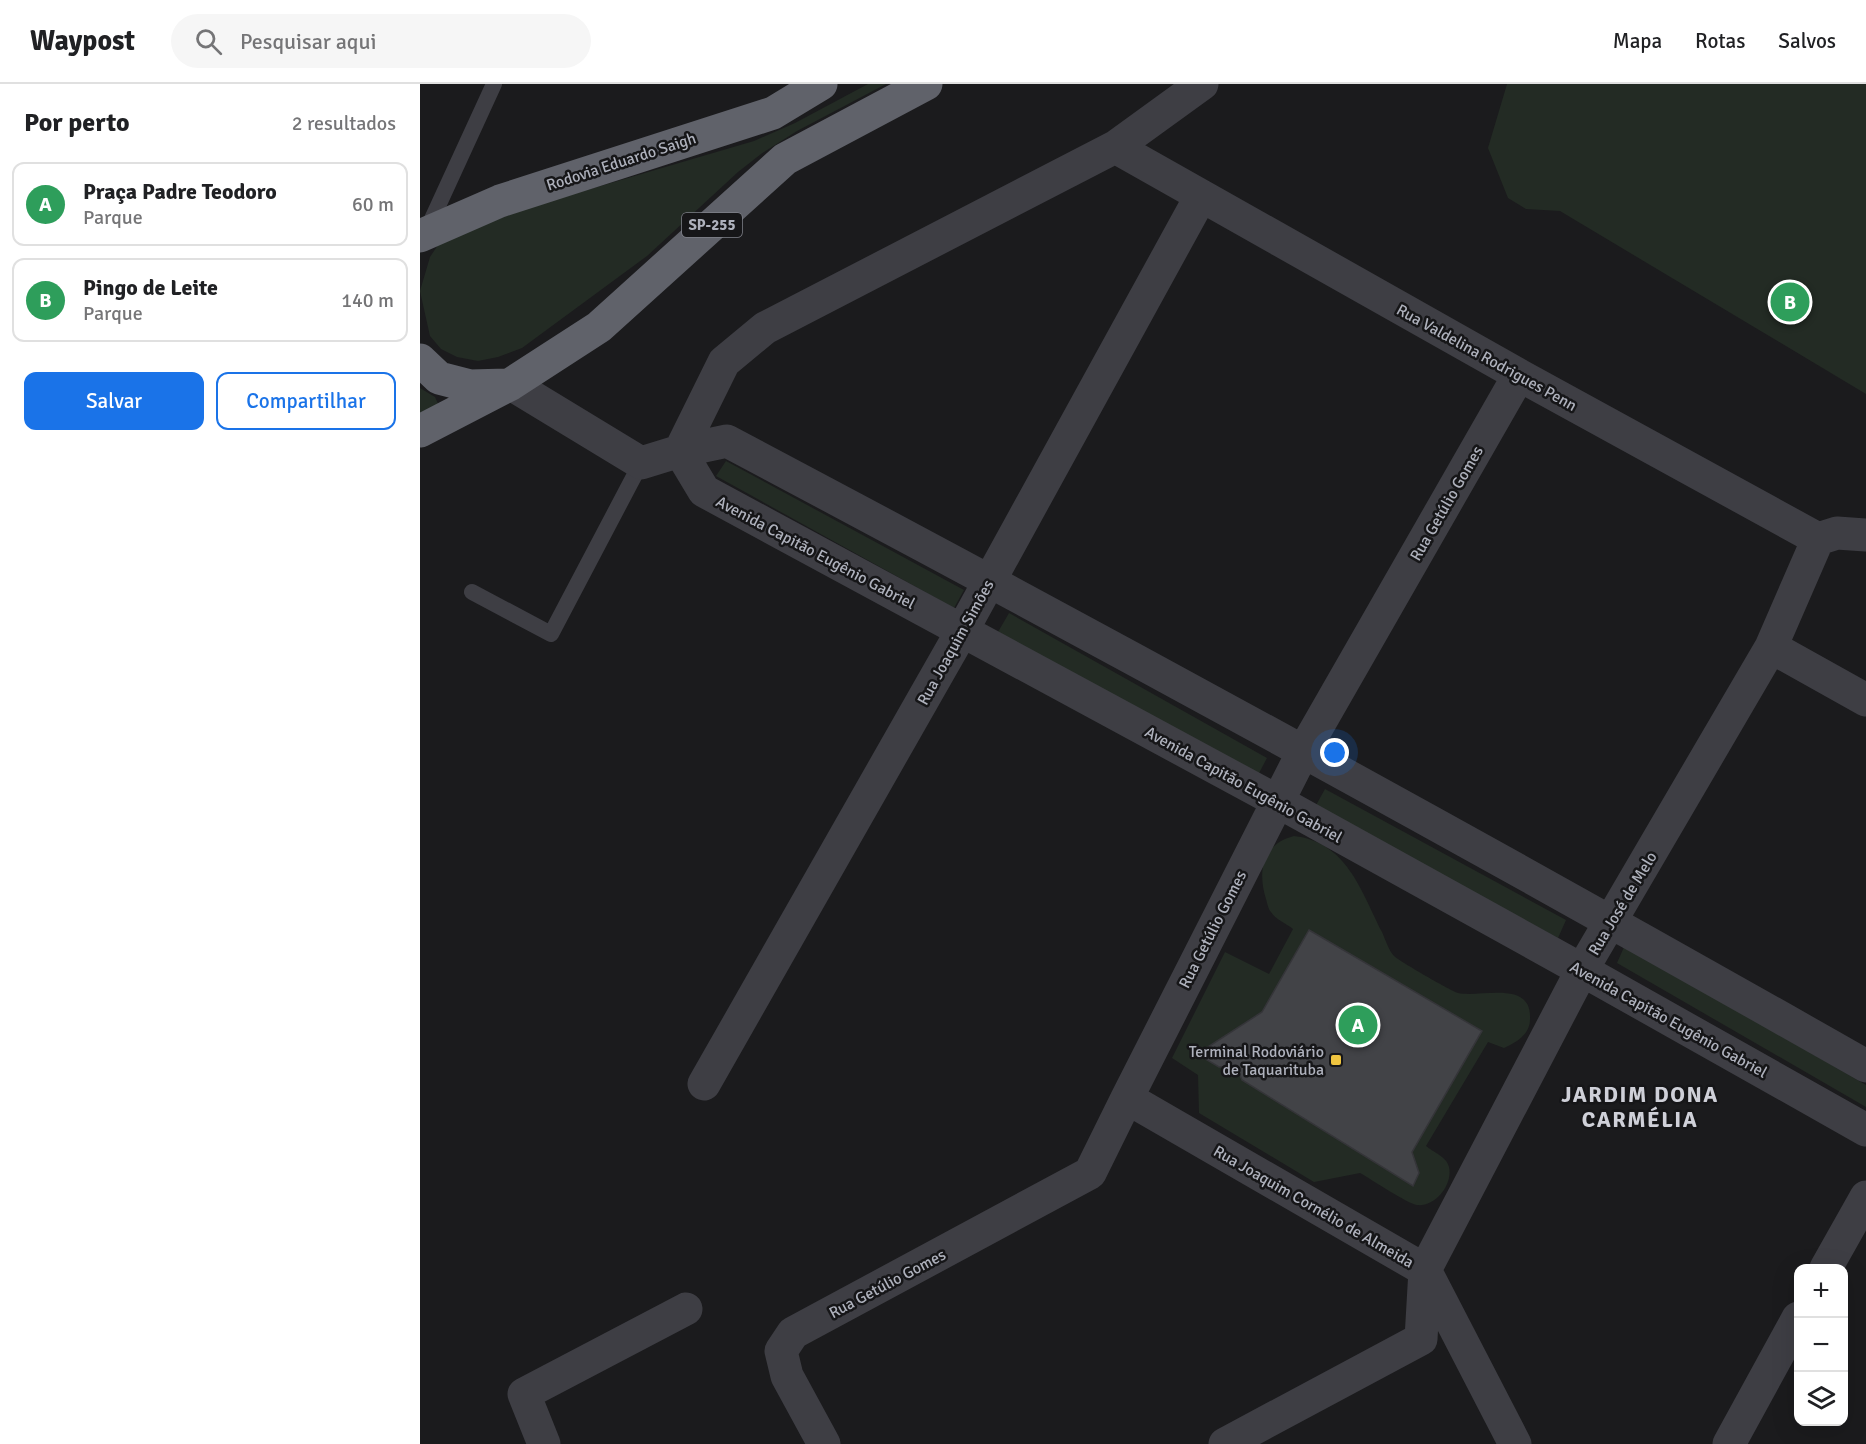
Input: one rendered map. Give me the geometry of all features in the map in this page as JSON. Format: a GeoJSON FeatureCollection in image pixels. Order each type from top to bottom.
{"type":"FeatureCollection","features":[{"type":"Feature","properties":{"kind":"highway","name":"Rodovia Eduardo Saigh"},"geometry":{"type":"LineString","coordinates":[[422,237],[500,201],[773,113],[821,84]]}},
{"type":"Feature","properties":{"kind":"highway","name":"SP-255"},"geometry":{"type":"LineString","coordinates":[[420,431],[512,384],[599,327],[785,159],[926,84]]}},
{"type":"Feature","properties":{"kind":"highway"},"geometry":{"type":"LineString","coordinates":[[420,360],[439,378],[470,386],[512,384]]}},
{"type":"Feature","properties":{"kind":"street"},"geometry":{"type":"LineString","coordinates":[[680,451],[724,362],[765,328],[1115,147],[1202,84]]}},
{"type":"Feature","properties":{"kind":"street","name":"Rua Valdelina Rodrigues Penn"},"geometry":{"type":"LineString","coordinates":[[1115,147],[1519,375],[1818,539]]}},
{"type":"Feature","properties":{"kind":"street","name":"Rua Joaquim Simões"},"geometry":{"type":"LineString","coordinates":[[704,1084],[990,581],[1201,196]]}},
{"type":"Feature","properties":{"kind":"street","name":"Rua Getúlio Gomes"},"geometry":{"type":"LineString","coordinates":[[824,1444],[787,1376],[781,1351],[793,1333],[1090,1173],[1277,801],[1519,375]]}},
{"type":"Feature","properties":{"kind":"street"},"geometry":{"type":"LineString","coordinates":[[512,384],[641,463],[680,451],[727,441],[990,581],[1612,921],[1866,1066]]}},
{"type":"Feature","properties":{"kind":"street","name":"Avenida Capitão Eugênio Gabriel"},"geometry":{"type":"LineString","coordinates":[[680,451],[704,491],[1277,801],[1866,1130]]}},
{"type":"Feature","properties":{"kind":"street"},"geometry":{"type":"LineString","coordinates":[[1818,539],[1837,533],[1866,535]]}},
{"type":"Feature","properties":{"kind":"street","name":"Rua José de Melo"},"geometry":{"type":"LineString","coordinates":[[1226,1444],[1421,1339],[1425,1270],[1582,970],[1771,647],[1818,539]]}},
{"type":"Feature","properties":{"kind":"street"},"geometry":{"type":"LineString","coordinates":[[1771,647],[1866,700]]}},
{"type":"Feature","properties":{"kind":"street","name":"Rua Joaquim Cornélio de Almeida"},"geometry":{"type":"LineString","coordinates":[[1126,1098],[1425,1270],[1515,1444]]}},
{"type":"Feature","properties":{"kind":"street"},"geometry":{"type":"LineString","coordinates":[[1829,1264],[1866,1197]]}},
{"type":"Feature","properties":{"kind":"street"},"geometry":{"type":"LineString","coordinates":[[544,1444],[524,1394],[686,1309]]}},
{"type":"Feature","properties":{"kind":"street"},"geometry":{"type":"LineString","coordinates":[[1729,1444],[1794,1325]]}},
{"type":"Feature","properties":{"kind":"lane"},"geometry":{"type":"LineString","coordinates":[[422,237],[494,84]]}},
{"type":"Feature","properties":{"kind":"lane"},"geometry":{"type":"LineString","coordinates":[[472,592],[551,634],[641,463]]}},
{"type":"Feature","properties":{"kind":"shaded area"},"geometry":{"type":"Polygon","coordinates":[[[868,84],[886,84],[797,131],[761,154],[738,172],[647,256],[522,348],[498,357],[478,361],[457,357],[441,349],[430,336],[420,291],[430,257],[438,245],[476,227],[546,202],[754,141],[795,123],[868,84]]]}},
{"type":"Feature","properties":{"kind":"shaded area"},"geometry":{"type":"Polygon","coordinates":[[[1507,84],[1866,84],[1866,394],[1560,211],[1526,209],[1508,198],[1488,148],[1507,84]]]}},
{"type":"Feature","properties":{"kind":"shaded area"},"geometry":{"type":"Polygon","coordinates":[[[420,388],[435,397],[439,406],[420,414],[420,388]]]}},
{"type":"Feature","properties":{"kind":"shaded area"},"geometry":{"type":"Polygon","coordinates":[[[726,461],[964,590],[954,608],[716,476],[726,461]]]}},
{"type":"Feature","properties":{"kind":"shaded area"},"geometry":{"type":"Polygon","coordinates":[[[1009,613],[1267,758],[1257,777],[998,632],[1009,613]]]}},
{"type":"Feature","properties":{"kind":"shaded area"},"geometry":{"type":"Polygon","coordinates":[[[1325,789],[1566,920],[1558,938],[1315,807],[1325,789]]]}},
{"type":"Feature","properties":{"kind":"shaded area"},"geometry":{"type":"Polygon","coordinates":[[[1294,836],[1312,840],[1340,858],[1359,885],[1389,948],[1398,959],[1458,993],[1514,995],[1523,999],[1528,1007],[1530,1019],[1525,1034],[1504,1048],[1488,1042],[1426,1146],[1446,1160],[1450,1174],[1441,1194],[1424,1205],[1412,1204],[1360,1173],[1314,1182],[1199,1113],[1198,1075],[1172,1058],[1225,952],[1269,974],[1293,929],[1275,917],[1269,909],[1263,888],[1263,868],[1269,852],[1275,845],[1294,836]]]}},
{"type":"Feature","properties":{"kind":"shaded area"},"geometry":{"type":"Polygon","coordinates":[[[1625,945],[1866,1085],[1866,1107],[1617,963],[1625,945]]]}},
{"type":"Feature","properties":{"kind":"building","name":"Terminal Rodoviário de Taquarituba"},"geometry":{"type":"Polygon","coordinates":[[[1309,930],[1482,1031],[1412,1152],[1419,1173],[1413,1186],[1242,1080],[1236,1066],[1219,1067],[1197,1054],[1262,1012],[1309,930]]]}},
{"type":"Feature","properties":{"kind":"place","name":"Pingo de Leite"},"geometry":{"type":"Point","coordinates":[1790,302]}},
{"type":"Feature","properties":{"kind":"place","name":"Praça Padre Teodoro"},"geometry":{"type":"Point","coordinates":[1358,1025]}},
{"type":"Feature","properties":{"kind":"place","name":"Terminal Rodoviário de Taquarituba"},"geometry":{"type":"Point","coordinates":[1336,1060]}},
{"type":"Feature","properties":{"kind":"district","name":"JARDIM DONA CARMÉLIA"},"geometry":{"type":"Point","coordinates":[1640,1106]}}]}
